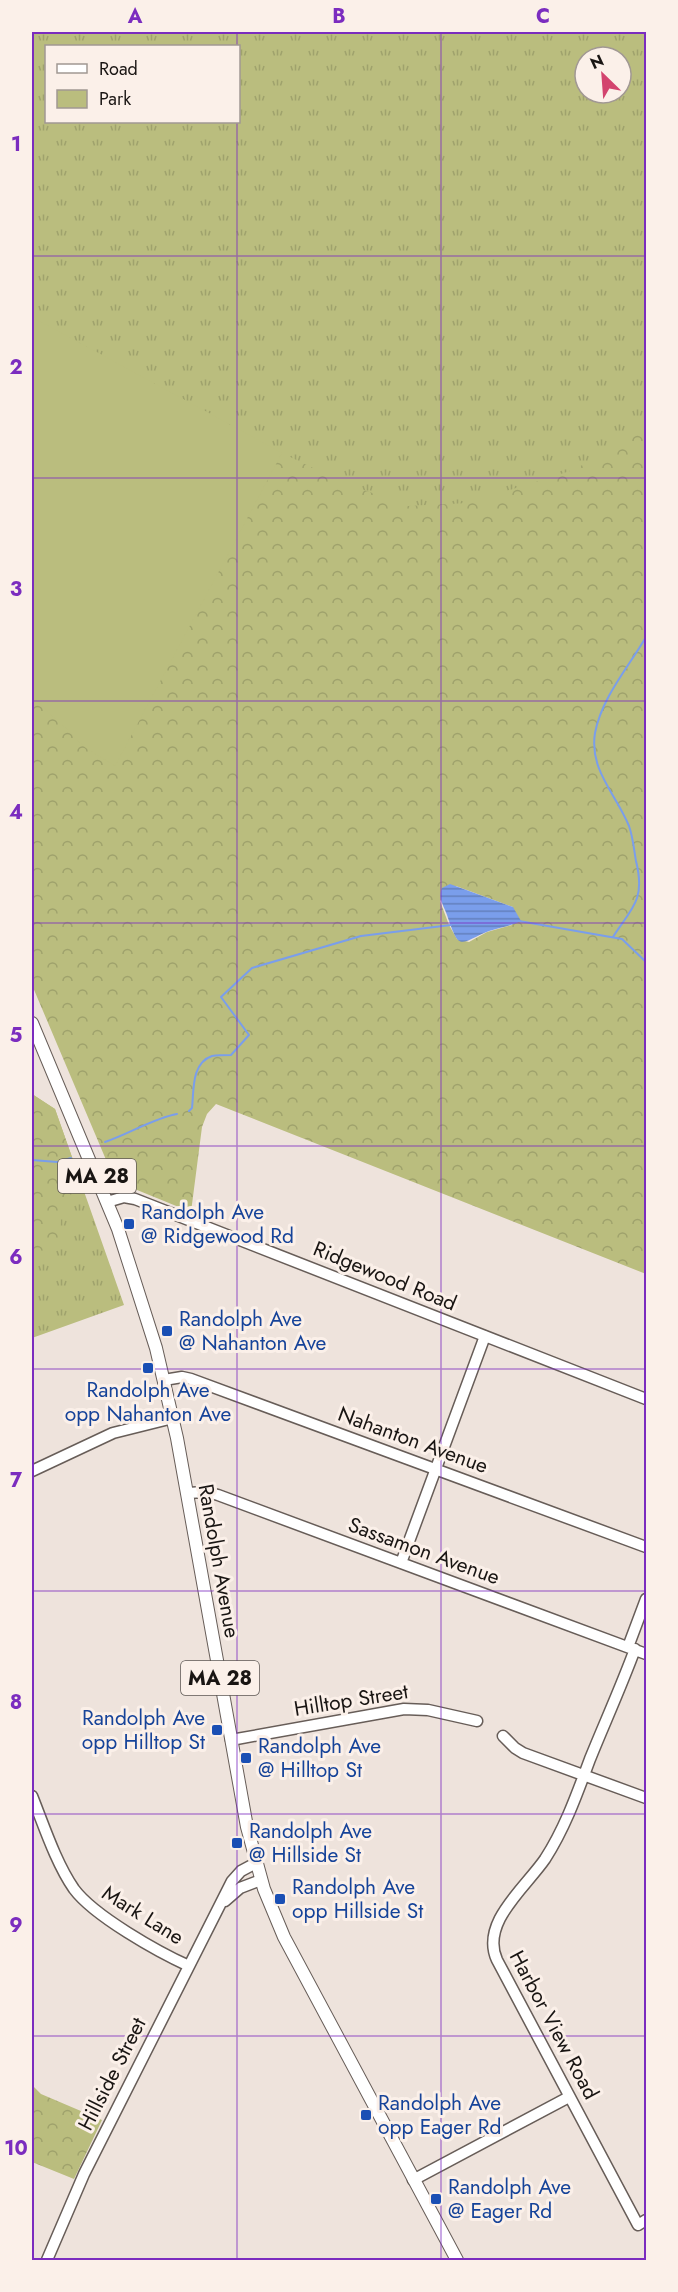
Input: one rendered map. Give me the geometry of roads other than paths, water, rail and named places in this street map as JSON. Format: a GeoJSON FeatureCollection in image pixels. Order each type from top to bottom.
{"type":"FeatureCollection","features":[{"type":"Feature","properties":{"kind":"main road","name":"Randolph Avenue"},"geometry":{"type":"LineString","coordinates":[[32,1023],[107,1202],[141,1295],[164,1380],[187,1493],[231,1740],[261,1880],[291,1952],[457,2260]]}},
{"type":"Feature","properties":{"kind":"street","name":"Ridgewood Road"},"geometry":{"type":"LineString","coordinates":[[107,1202],[124,1197],[135,1199],[646,1399]]}},
{"type":"Feature","properties":{"kind":"street"},"geometry":{"type":"LineString","coordinates":[[401,1563],[485,1336]]}},
{"type":"Feature","properties":{"kind":"street","name":"Nahanton Avenue"},"geometry":{"type":"LineString","coordinates":[[164,1380],[178,1377],[191,1378],[646,1547]]}},
{"type":"Feature","properties":{"kind":"street"},"geometry":{"type":"LineString","coordinates":[[32,1471],[114,1433],[173,1418]]}},
{"type":"Feature","properties":{"kind":"street","name":"Sassamon Avenue"},"geometry":{"type":"LineString","coordinates":[[187,1493],[212,1493],[646,1654]]}},
{"type":"Feature","properties":{"kind":"street","name":"Harbor View Road"},"geometry":{"type":"LineString","coordinates":[[642,2222],[569,2097],[497,1960],[492,1940],[498,1920],[537,1870],[558,1836],[584,1775],[632,1648],[646,1599]]}},
{"type":"Feature","properties":{"kind":"street","name":"Hilltop Street"},"geometry":{"type":"LineString","coordinates":[[231,1740],[404,1709],[428,1710],[477,1721]]}},
{"type":"Feature","properties":{"kind":"street"},"geometry":{"type":"LineString","coordinates":[[503,1736],[519,1751],[646,1798]]}},
{"type":"Feature","properties":{"kind":"street","name":"Mark Lane"},"geometry":{"type":"LineString","coordinates":[[32,1796],[67,1877],[83,1899],[106,1918],[189,1966]]}},
{"type":"Feature","properties":{"kind":"street","name":"Hillside Street"},"geometry":{"type":"LineString","coordinates":[[47,2260],[84,2174],[219,1907],[236,1875],[256,1863]]}},
{"type":"Feature","properties":{"kind":"street","name":"Hillside Street"},"geometry":{"type":"LineString","coordinates":[[219,1907],[236,1891],[261,1880]]}},
{"type":"Feature","properties":{"kind":"street"},"geometry":{"type":"LineString","coordinates":[[413,2180],[569,2097]]}},
{"type":"Feature","properties":{"kind":"water"},"geometry":{"type":"Polygon","coordinates":[[[450,884],[513,907],[521,921],[466,941],[458,940],[441,898],[442,888],[450,884]]]}},
{"type":"Feature","properties":{"kind":"waterway"},"geometry":{"type":"LineString","coordinates":[[613,937],[635,903],[639,879],[629,826],[596,759],[595,733],[609,695],[646,637]]}},
{"type":"Feature","properties":{"kind":"waterway"},"geometry":{"type":"LineString","coordinates":[[519,921],[622,939],[646,962]]}},
{"type":"Feature","properties":{"kind":"waterway"},"geometry":{"type":"LineString","coordinates":[[189,1111],[192,1108],[195,1078],[200,1065],[212,1056],[231,1055],[249,1035],[221,997],[252,968],[361,936],[451,925]]}},
{"type":"Feature","properties":{"kind":"waterway"},"geometry":{"type":"LineString","coordinates":[[105,1142],[159,1119],[177,1114]]}},
{"type":"Feature","properties":{"kind":"waterway"},"geometry":{"type":"LineString","coordinates":[[32,1160],[57,1162],[71,1158]]}},
{"type":"Feature","properties":{"kind":"place","name":"Randolph Ave @ Ridgewood Rd"},"geometry":{"type":"Point","coordinates":[129,1224]}},
{"type":"Feature","properties":{"kind":"place","name":"Randolph Ave @ Nahanton Ave"},"geometry":{"type":"Point","coordinates":[167,1331]}},
{"type":"Feature","properties":{"kind":"place","name":"Randolph Ave opp Nahanton Ave"},"geometry":{"type":"Point","coordinates":[148,1368]}},
{"type":"Feature","properties":{"kind":"place","name":"Randolph Ave opp Hilltop St"},"geometry":{"type":"Point","coordinates":[217,1730]}},
{"type":"Feature","properties":{"kind":"place","name":"Randolph Ave @ Hilltop St"},"geometry":{"type":"Point","coordinates":[246,1758]}},
{"type":"Feature","properties":{"kind":"place","name":"Randolph Ave @ Hillside St"},"geometry":{"type":"Point","coordinates":[237,1843]}},
{"type":"Feature","properties":{"kind":"place","name":"Randolph Ave opp Hillside St"},"geometry":{"type":"Point","coordinates":[280,1899]}},
{"type":"Feature","properties":{"kind":"place","name":"Randolph Ave opp Eager Rd"},"geometry":{"type":"Point","coordinates":[366,2115]}},
{"type":"Feature","properties":{"kind":"place","name":"Randolph Ave @ Eager Rd"},"geometry":{"type":"Point","coordinates":[436,2199]}}]}
